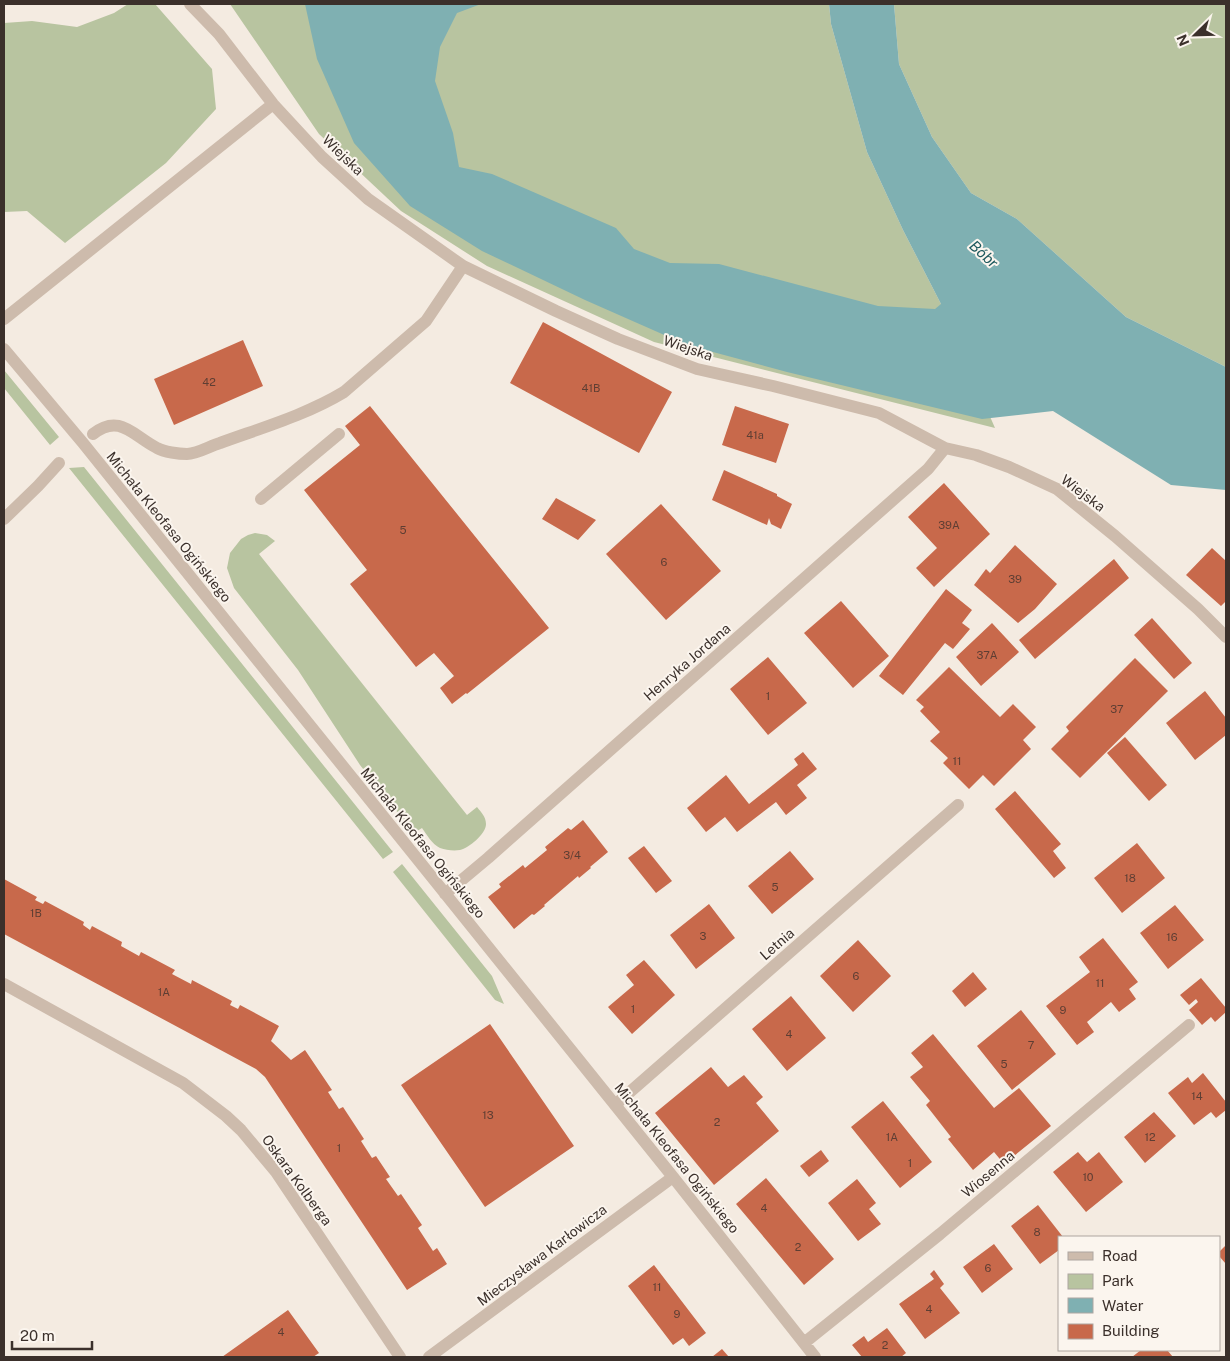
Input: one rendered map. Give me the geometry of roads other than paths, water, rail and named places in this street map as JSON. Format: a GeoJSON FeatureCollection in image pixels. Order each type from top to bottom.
{"type":"FeatureCollection","features":[{"type":"Feature","properties":{"kind":"street","name":"Wiejska"},"geometry":{"type":"LineString","coordinates":[[190,4],[220,34],[273,104],[322,157],[368,199],[463,266],[618,339],[696,369],[879,413],[945,448],[976,455],[1009,467],[1057,490],[1115,536],[1226,636]]}},
{"type":"Feature","properties":{"kind":"street"},"geometry":{"type":"LineString","coordinates":[[4,320],[273,104]]}},
{"type":"Feature","properties":{"kind":"street"},"geometry":{"type":"LineString","coordinates":[[93,434],[101,428],[117,424],[135,433],[158,449],[188,454],[282,421],[336,397],[426,321],[463,266]]}},
{"type":"Feature","properties":{"kind":"street","name":"Michała Kleofasa Ogińskiego"},"geometry":{"type":"LineString","coordinates":[[4,349],[83,443],[673,1177],[815,1357]]}},
{"type":"Feature","properties":{"kind":"street"},"geometry":{"type":"LineString","coordinates":[[261,498],[339,434]]}},
{"type":"Feature","properties":{"kind":"street","name":"Henryka Jordana"},"geometry":{"type":"LineString","coordinates":[[445,894],[519,822],[928,469],[945,448]]}},
{"type":"Feature","properties":{"kind":"street"},"geometry":{"type":"LineString","coordinates":[[4,519],[59,463]]}},
{"type":"Feature","properties":{"kind":"street","name":"Letnia"},"geometry":{"type":"LineString","coordinates":[[615,1105],[958,805]]}},
{"type":"Feature","properties":{"kind":"street","name":"Oskara Kolberga"},"geometry":{"type":"LineString","coordinates":[[4,984],[183,1082],[226,1116],[247,1137],[276,1172],[400,1357]]}},
{"type":"Feature","properties":{"kind":"street","name":"Wiosenna"},"geometry":{"type":"LineString","coordinates":[[804,1342],[940,1234],[1189,1025]]}},
{"type":"Feature","properties":{"kind":"street","name":"Mieczysława Karłowicza"},"geometry":{"type":"LineString","coordinates":[[429,1357],[673,1177]]}},
{"type":"Feature","properties":{"kind":"water","name":"Bóbr"},"geometry":{"type":"Polygon","coordinates":[[[305,4],[481,4],[457,13],[440,47],[435,81],[453,133],[459,167],[492,174],[616,228],[634,249],[670,263],[719,264],[878,306],[935,309],[941,304],[903,230],[867,152],[831,24],[829,4],[894,4],[899,64],[932,137],[971,193],[1017,219],[1126,317],[1226,367],[1226,490],[1171,485],[1053,411],[982,419],[787,372],[687,345],[585,300],[482,251],[410,206],[354,143],[317,59],[305,4]]]}}]}
